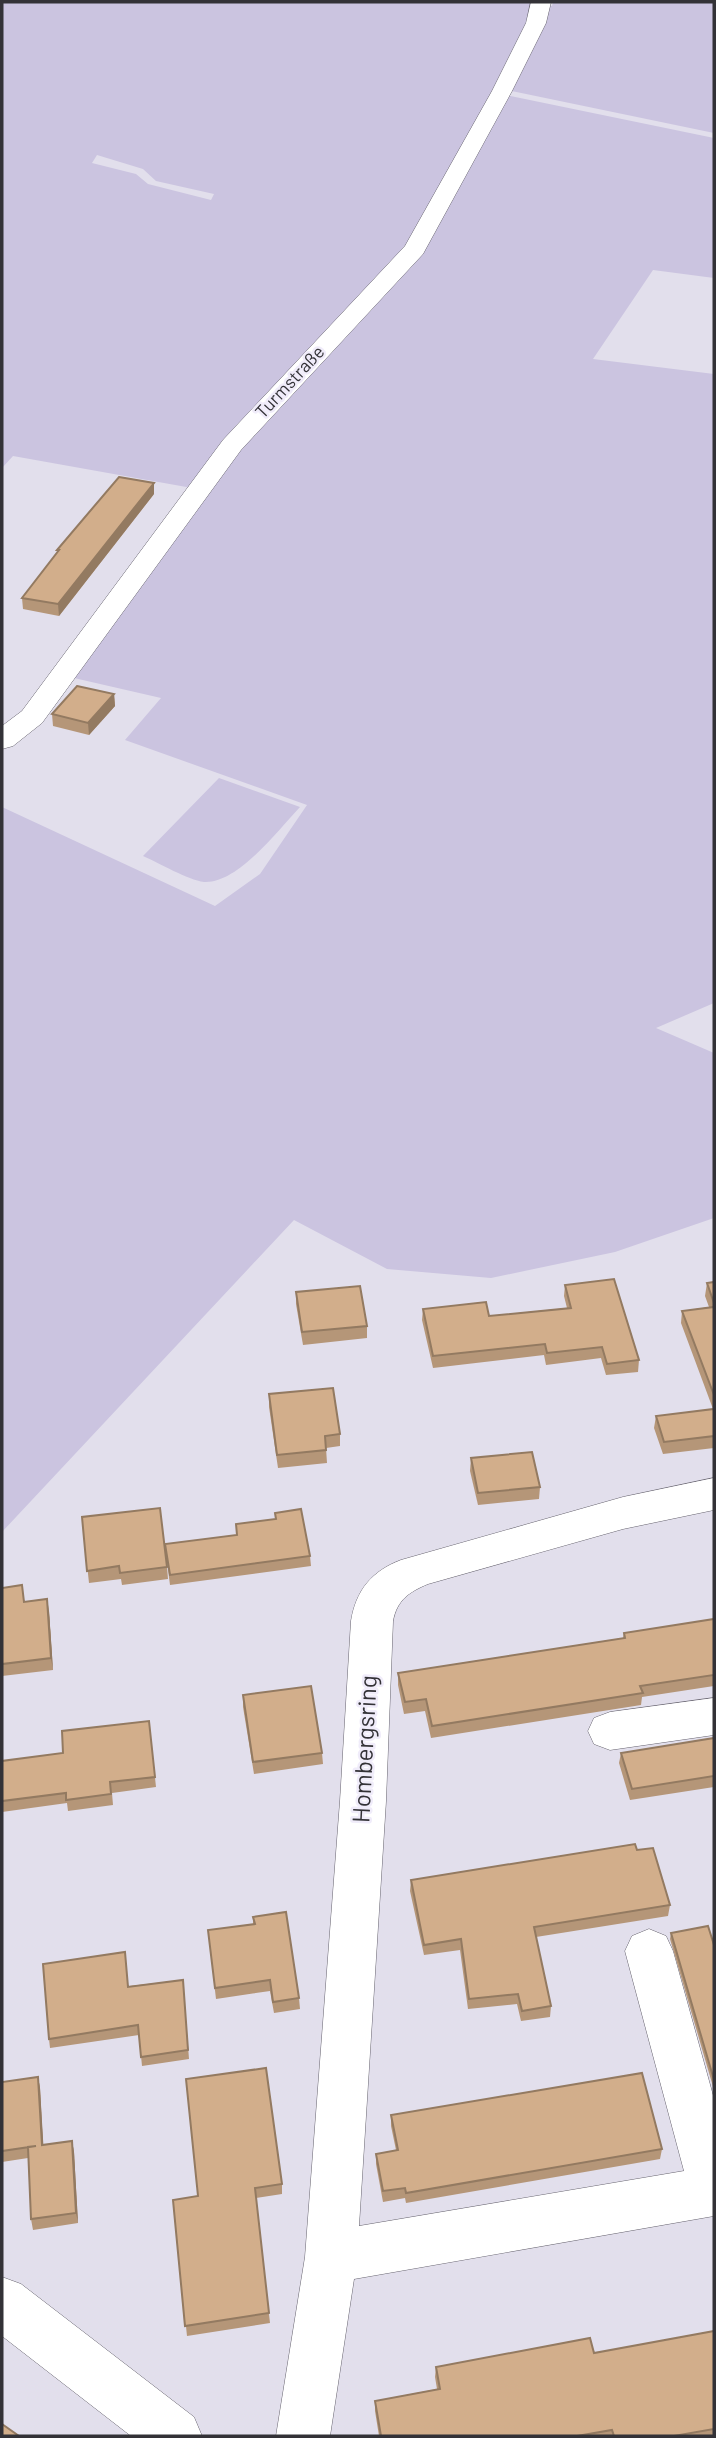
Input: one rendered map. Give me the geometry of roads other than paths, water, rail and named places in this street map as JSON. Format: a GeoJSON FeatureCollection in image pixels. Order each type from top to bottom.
{"type":"FeatureCollection","features":[{"type":"Feature","properties":{"kind":"street","name":"Turmstraße"},"geometry":{"type":"LineString","coordinates":[[2,740],[32,717],[232,445],[302,368],[382,288],[415,249],[502,91],[536,23],[541,2]]}},
{"type":"Feature","properties":{"kind":"street","name":"Hombergsring"},"geometry":{"type":"LineString","coordinates":[[303,2436],[331,2257],[363,1801],[372,1621],[377,1598],[386,1586],[400,1576],[623,1513],[714,1494]]}},
{"type":"Feature","properties":{"kind":"street"},"geometry":{"type":"LineString","coordinates":[[610,1731],[714,1716]]}},
{"type":"Feature","properties":{"kind":"street"},"geometry":{"type":"LineString","coordinates":[[331,2257],[714,2190],[649,1951]]}},
{"type":"Feature","properties":{"kind":"street"},"geometry":{"type":"LineString","coordinates":[[2,2303],[176,2436]]}}]}
